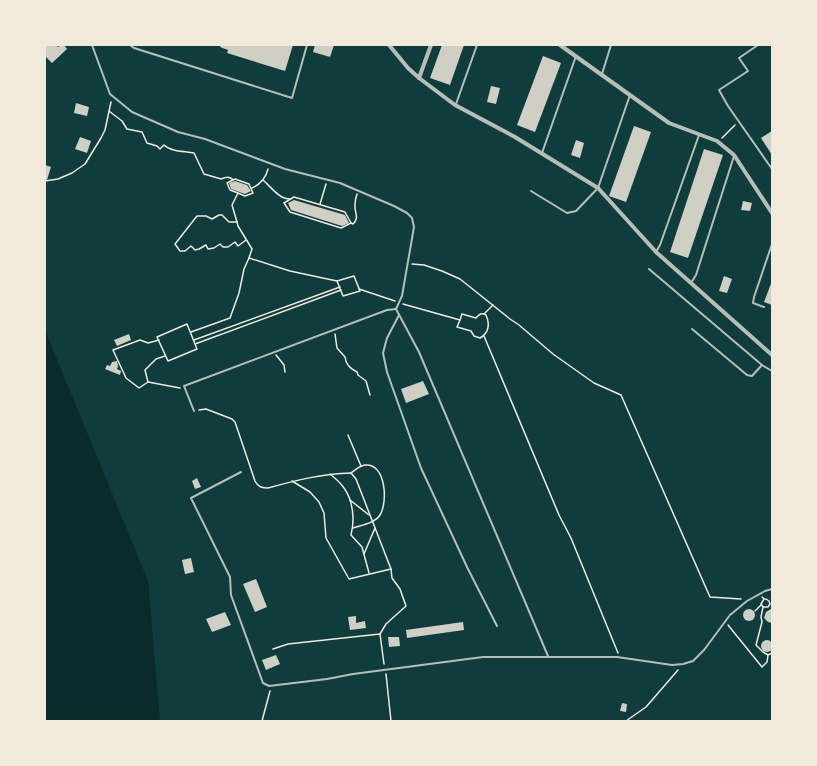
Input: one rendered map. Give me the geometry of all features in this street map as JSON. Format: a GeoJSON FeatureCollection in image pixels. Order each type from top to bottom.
{"type":"FeatureCollection","features":[{"type":"Feature","properties":{"kind":"street"},"geometry":{"type":"LineString","coordinates":[[389,45],[408,68],[455,105],[542,153],[598,188],[656,252],[772,355]]}},
{"type":"Feature","properties":{"kind":"street"},"geometry":{"type":"LineString","coordinates":[[419,78],[431,45]]}},
{"type":"Feature","properties":{"kind":"street"},"geometry":{"type":"LineString","coordinates":[[560,45],[669,123],[718,141],[734,155],[772,213]]}},
{"type":"Feature","properties":{"kind":"lane"},"geometry":{"type":"LineString","coordinates":[[92,45],[110,94],[132,112],[178,132],[205,139],[285,168],[328,179],[394,206],[407,213],[412,218],[414,227],[408,264],[402,296],[396,309],[387,310],[184,386],[194,411]]}},
{"type":"Feature","properties":{"kind":"lane"},"geometry":{"type":"LineString","coordinates":[[130,45],[139,50],[292,98],[307,45]]}},
{"type":"Feature","properties":{"kind":"lane"},"geometry":{"type":"LineString","coordinates":[[455,105],[477,45]]}},
{"type":"Feature","properties":{"kind":"lane"},"geometry":{"type":"LineString","coordinates":[[602,76],[611,45]]}},
{"type":"Feature","properties":{"kind":"lane"},"geometry":{"type":"LineString","coordinates":[[758,45],[739,58],[748,72],[720,90],[728,106],[772,169]]}},
{"type":"Feature","properties":{"kind":"lane"},"geometry":{"type":"LineString","coordinates":[[542,153],[576,56]]}},
{"type":"Feature","properties":{"kind":"lane"},"geometry":{"type":"LineString","coordinates":[[531,191],[567,213],[576,211],[598,188],[630,96]]}},
{"type":"Feature","properties":{"kind":"lane"},"geometry":{"type":"LineString","coordinates":[[656,252],[660,245],[699,135]]}},
{"type":"Feature","properties":{"kind":"lane"},"geometry":{"type":"LineString","coordinates":[[691,283],[696,275],[734,155]]}},
{"type":"Feature","properties":{"kind":"lane"},"geometry":{"type":"LineString","coordinates":[[764,307],[753,303],[772,244]]}},
{"type":"Feature","properties":{"kind":"lane"},"geometry":{"type":"LineString","coordinates":[[649,269],[762,365],[772,371]]}},
{"type":"Feature","properties":{"kind":"lane"},"geometry":{"type":"LineString","coordinates":[[396,309],[419,352],[548,656]]}},
{"type":"Feature","properties":{"kind":"lane"},"geometry":{"type":"LineString","coordinates":[[399,315],[387,338],[384,353],[387,372],[421,468],[467,567],[497,626]]}},
{"type":"Feature","properties":{"kind":"lane"},"geometry":{"type":"LineString","coordinates":[[692,328],[747,375],[752,376],[762,365]]}},
{"type":"Feature","properties":{"kind":"lane"},"geometry":{"type":"LineString","coordinates":[[241,472],[191,498],[230,577],[231,595],[263,683],[272,686],[484,657],[620,657],[672,665],[683,664],[693,661],[704,650],[730,616],[749,600],[772,589]]}},
{"type":"Feature","properties":{"kind":"path"},"geometry":{"type":"LineString","coordinates":[[45,181],[58,179],[72,173],[85,164],[105,130],[111,104],[110,94]]}},
{"type":"Feature","properties":{"kind":"path"},"geometry":{"type":"LineString","coordinates":[[109,111],[122,121],[126,129],[142,132],[146,143],[157,146],[160,149],[164,145],[174,150],[194,153],[204,174],[221,179],[225,177],[233,180],[235,179],[249,184],[253,192],[245,196],[230,190],[227,183],[233,180]]}},
{"type":"Feature","properties":{"kind":"path"},"geometry":{"type":"LineString","coordinates":[[718,141],[739,122]]}},
{"type":"Feature","properties":{"kind":"path"},"geometry":{"type":"LineString","coordinates":[[251,188],[258,185],[263,180],[270,163]]}},
{"type":"Feature","properties":{"kind":"path"},"geometry":{"type":"LineString","coordinates":[[320,204],[328,179]]}},
{"type":"Feature","properties":{"kind":"path"},"geometry":{"type":"LineString","coordinates":[[263,180],[280,196],[286,199],[291,199]]}},
{"type":"Feature","properties":{"kind":"path"},"geometry":{"type":"LineString","coordinates":[[351,223],[345,212],[320,204],[294,197],[284,203],[290,212],[341,228],[351,223],[353,224],[357,219],[354,203],[358,191]]}},
{"type":"Feature","properties":{"kind":"path"},"geometry":{"type":"LineString","coordinates":[[190,332],[230,318],[239,293],[244,269],[252,249],[238,226],[232,205],[238,193]]}},
{"type":"Feature","properties":{"kind":"path"},"geometry":{"type":"LineString","coordinates":[[237,222],[230,222],[222,215],[212,219],[206,216],[197,216],[175,244],[180,251],[185,251],[192,246],[195,250],[206,245],[208,249],[214,248],[220,244],[223,247],[228,247],[235,242],[238,246],[246,240]]}},
{"type":"Feature","properties":{"kind":"path"},"geometry":{"type":"LineString","coordinates":[[249,258],[290,271],[337,281],[354,276],[360,292],[343,296],[337,281]]}},
{"type":"Feature","properties":{"kind":"path"},"geometry":{"type":"LineString","coordinates":[[408,264],[424,265],[460,279],[519,325],[553,354],[594,383],[620,395],[710,597],[749,600]]}},
{"type":"Feature","properties":{"kind":"path"},"geometry":{"type":"LineString","coordinates":[[194,340],[340,287]]}},
{"type":"Feature","properties":{"kind":"path"},"geometry":{"type":"LineString","coordinates":[[359,289],[400,303],[460,320]]}},
{"type":"Feature","properties":{"kind":"path"},"geometry":{"type":"LineString","coordinates":[[195,344],[341,290]]}},
{"type":"Feature","properties":{"kind":"path"},"geometry":{"type":"LineString","coordinates":[[484,314],[488,320],[489,327],[484,336],[480,338],[474,336],[471,331],[457,327],[462,314],[476,318],[480,314],[484,314],[493,305]]}},
{"type":"Feature","properties":{"kind":"path"},"geometry":{"type":"LineString","coordinates":[[187,324],[190,332],[197,349],[168,361],[157,337],[187,324]]}},
{"type":"Feature","properties":{"kind":"path"},"geometry":{"type":"LineString","coordinates":[[334,330],[337,348],[346,357],[346,364],[366,380],[370,395]]}},
{"type":"Feature","properties":{"kind":"path"},"geometry":{"type":"LineString","coordinates":[[484,336],[559,515],[572,538],[620,657]]}},
{"type":"Feature","properties":{"kind":"path"},"geometry":{"type":"LineString","coordinates":[[159,340],[148,343],[140,340],[113,350],[126,378],[139,388],[148,382],[185,389]]}},
{"type":"Feature","properties":{"kind":"path"},"geometry":{"type":"LineString","coordinates":[[274,352],[284,365],[285,372]]}},
{"type":"Feature","properties":{"kind":"path"},"geometry":{"type":"LineString","coordinates":[[148,382],[145,370],[156,359],[166,355]]}},
{"type":"Feature","properties":{"kind":"path"},"geometry":{"type":"LineString","coordinates":[[194,411],[206,409],[232,419],[235,422],[257,485],[262,488],[268,488],[292,481],[330,474],[351,474],[366,465],[374,468],[381,476],[384,484],[385,494],[381,514],[373,522],[352,528]]}},
{"type":"Feature","properties":{"kind":"path"},"geometry":{"type":"LineString","coordinates":[[348,435],[361,467]]}},
{"type":"Feature","properties":{"kind":"path"},"geometry":{"type":"LineString","coordinates":[[330,474],[344,488],[350,500],[353,515],[351,535],[362,547],[369,574]]}},
{"type":"Feature","properties":{"kind":"path"},"geometry":{"type":"LineString","coordinates":[[351,474],[356,478],[391,569],[392,578],[400,588],[406,606],[386,624],[380,634],[391,721]]}},
{"type":"Feature","properties":{"kind":"path"},"geometry":{"type":"LineString","coordinates":[[292,481],[310,492],[318,502],[324,513],[326,538],[349,579],[391,569]]}},
{"type":"Feature","properties":{"kind":"path"},"geometry":{"type":"LineString","coordinates":[[350,500],[370,516]]}},
{"type":"Feature","properties":{"kind":"path"},"geometry":{"type":"LineString","coordinates":[[364,554],[375,528]]}},
{"type":"Feature","properties":{"kind":"path"},"geometry":{"type":"LineString","coordinates":[[761,594],[764,599],[771,601],[768,607]]}},
{"type":"Feature","properties":{"kind":"path"},"geometry":{"type":"LineString","coordinates":[[764,599],[761,602],[762,622],[756,645],[768,655]]}},
{"type":"Feature","properties":{"kind":"path"},"geometry":{"type":"LineString","coordinates":[[755,611],[762,606],[772,607]]}},
{"type":"Feature","properties":{"kind":"path"},"geometry":{"type":"LineString","coordinates":[[726,622],[762,666],[766,662],[768,655],[772,653]]}},
{"type":"Feature","properties":{"kind":"path"},"geometry":{"type":"LineString","coordinates":[[274,649],[288,644],[380,634]]}},
{"type":"Feature","properties":{"kind":"path"},"geometry":{"type":"LineString","coordinates":[[626,721],[646,707],[683,664]]}},
{"type":"Feature","properties":{"kind":"path"},"geometry":{"type":"LineString","coordinates":[[262,721],[272,686]]}},
{"type":"Feature","properties":{"kind":"water"},"geometry":{"type":"Polygon","coordinates":[[[45,330],[148,581],[160,721],[45,721],[45,330]]]}},
{"type":"Feature","properties":{"kind":"building"},"geometry":{"type":"Polygon","coordinates":[[[45,45],[56,45],[58,47],[64,45],[67,49],[52,63],[45,56],[45,45]]]}},
{"type":"Feature","properties":{"kind":"building"},"geometry":{"type":"Polygon","coordinates":[[[221,45],[293,45],[285,71],[227,53],[228,50],[220,47],[221,45]]]}},
{"type":"Feature","properties":{"kind":"building"},"geometry":{"type":"Polygon","coordinates":[[[315,45],[334,45],[330,57],[313,52],[315,45]]]}},
{"type":"Feature","properties":{"kind":"building"},"geometry":{"type":"Polygon","coordinates":[[[442,45],[464,45],[450,85],[430,78],[442,45]]]}},
{"type":"Feature","properties":{"kind":"building"},"geometry":{"type":"Polygon","coordinates":[[[543,56],[561,63],[535,132],[517,125],[543,56]]]}},
{"type":"Feature","properties":{"kind":"building"},"geometry":{"type":"Polygon","coordinates":[[[491,86],[500,88],[496,104],[487,102],[491,86]]]}},
{"type":"Feature","properties":{"kind":"building"},"geometry":{"type":"Polygon","coordinates":[[[76,103],[89,107],[87,116],[74,113],[76,103]]]}},
{"type":"Feature","properties":{"kind":"building"},"geometry":{"type":"Polygon","coordinates":[[[634,126],[651,132],[626,202],[609,196],[634,126]]]}},
{"type":"Feature","properties":{"kind":"building"},"geometry":{"type":"Polygon","coordinates":[[[772,131],[772,155],[761,138],[772,131]]]}},
{"type":"Feature","properties":{"kind":"building"},"geometry":{"type":"Polygon","coordinates":[[[80,137],[91,141],[87,153],[75,149],[80,137]]]}},
{"type":"Feature","properties":{"kind":"building"},"geometry":{"type":"Polygon","coordinates":[[[576,140],[584,143],[580,158],[571,155],[576,140]]]}},
{"type":"Feature","properties":{"kind":"building"},"geometry":{"type":"Polygon","coordinates":[[[704,149],[723,155],[688,258],[670,252],[704,149]]]}},
{"type":"Feature","properties":{"kind":"building"},"geometry":{"type":"Polygon","coordinates":[[[45,165],[51,167],[47,180],[45,179],[45,165]]]}},
{"type":"Feature","properties":{"kind":"building"},"geometry":{"type":"Polygon","coordinates":[[[235,181],[247,185],[251,191],[245,194],[231,189],[229,183],[235,181]]]}},
{"type":"Feature","properties":{"kind":"building"},"geometry":{"type":"Polygon","coordinates":[[[294,200],[345,215],[349,223],[342,226],[291,210],[288,203],[294,200]]]}},
{"type":"Feature","properties":{"kind":"building"},"geometry":{"type":"Polygon","coordinates":[[[743,201],[752,203],[750,211],[741,210],[743,201]]]}},
{"type":"Feature","properties":{"kind":"building"},"geometry":{"type":"Polygon","coordinates":[[[724,276],[732,279],[727,293],[719,291],[724,276]]]}},
{"type":"Feature","properties":{"kind":"building"},"geometry":{"type":"Polygon","coordinates":[[[772,281],[772,305],[764,302],[772,281]]]}},
{"type":"Feature","properties":{"kind":"building"},"geometry":{"type":"Polygon","coordinates":[[[129,334],[131,340],[117,346],[114,340],[129,334]]]}},
{"type":"Feature","properties":{"kind":"building"},"geometry":{"type":"Polygon","coordinates":[[[117,361],[117,369],[121,371],[120,375],[105,369],[107,365],[110,366],[112,362],[117,361]]]}},
{"type":"Feature","properties":{"kind":"building"},"geometry":{"type":"Polygon","coordinates":[[[423,381],[429,394],[406,403],[401,389],[423,381]]]}},
{"type":"Feature","properties":{"kind":"building"},"geometry":{"type":"Polygon","coordinates":[[[197,478],[201,487],[195,489],[192,481],[197,478]]]}},
{"type":"Feature","properties":{"kind":"building"},"geometry":{"type":"Polygon","coordinates":[[[191,558],[194,572],[185,574],[182,560],[191,558]]]}},
{"type":"Feature","properties":{"kind":"building"},"geometry":{"type":"Polygon","coordinates":[[[256,579],[267,607],[255,612],[243,584],[256,579]]]}},
{"type":"Feature","properties":{"kind":"building"},"geometry":{"type":"Polygon","coordinates":[[[747,609],[751,609],[755,615],[751,621],[747,621],[743,617],[743,613],[747,609]]]}},
{"type":"Feature","properties":{"kind":"building"},"geometry":{"type":"Polygon","coordinates":[[[771,609],[772,623],[768,622],[764,618],[766,612],[771,609]]]}},
{"type":"Feature","properties":{"kind":"building"},"geometry":{"type":"Polygon","coordinates":[[[225,612],[231,625],[212,632],[206,619],[225,612]]]}},
{"type":"Feature","properties":{"kind":"building"},"geometry":{"type":"Polygon","coordinates":[[[356,616],[356,623],[365,621],[366,628],[350,630],[348,617],[356,616]]]}},
{"type":"Feature","properties":{"kind":"building"},"geometry":{"type":"Polygon","coordinates":[[[463,622],[464,630],[407,638],[406,630],[463,622]]]}},
{"type":"Feature","properties":{"kind":"building"},"geometry":{"type":"Polygon","coordinates":[[[388,637],[399,637],[400,646],[389,647],[388,637]]]}},
{"type":"Feature","properties":{"kind":"building"},"geometry":{"type":"Polygon","coordinates":[[[767,640],[771,642],[773,646],[771,650],[767,652],[763,650],[761,646],[763,642],[767,640]]]}},
{"type":"Feature","properties":{"kind":"building"},"geometry":{"type":"Polygon","coordinates":[[[276,655],[280,664],[266,670],[262,660],[276,655]]]}},
{"type":"Feature","properties":{"kind":"building"},"geometry":{"type":"Polygon","coordinates":[[[622,703],[627,704],[626,712],[620,711],[622,703]]]}}]}
